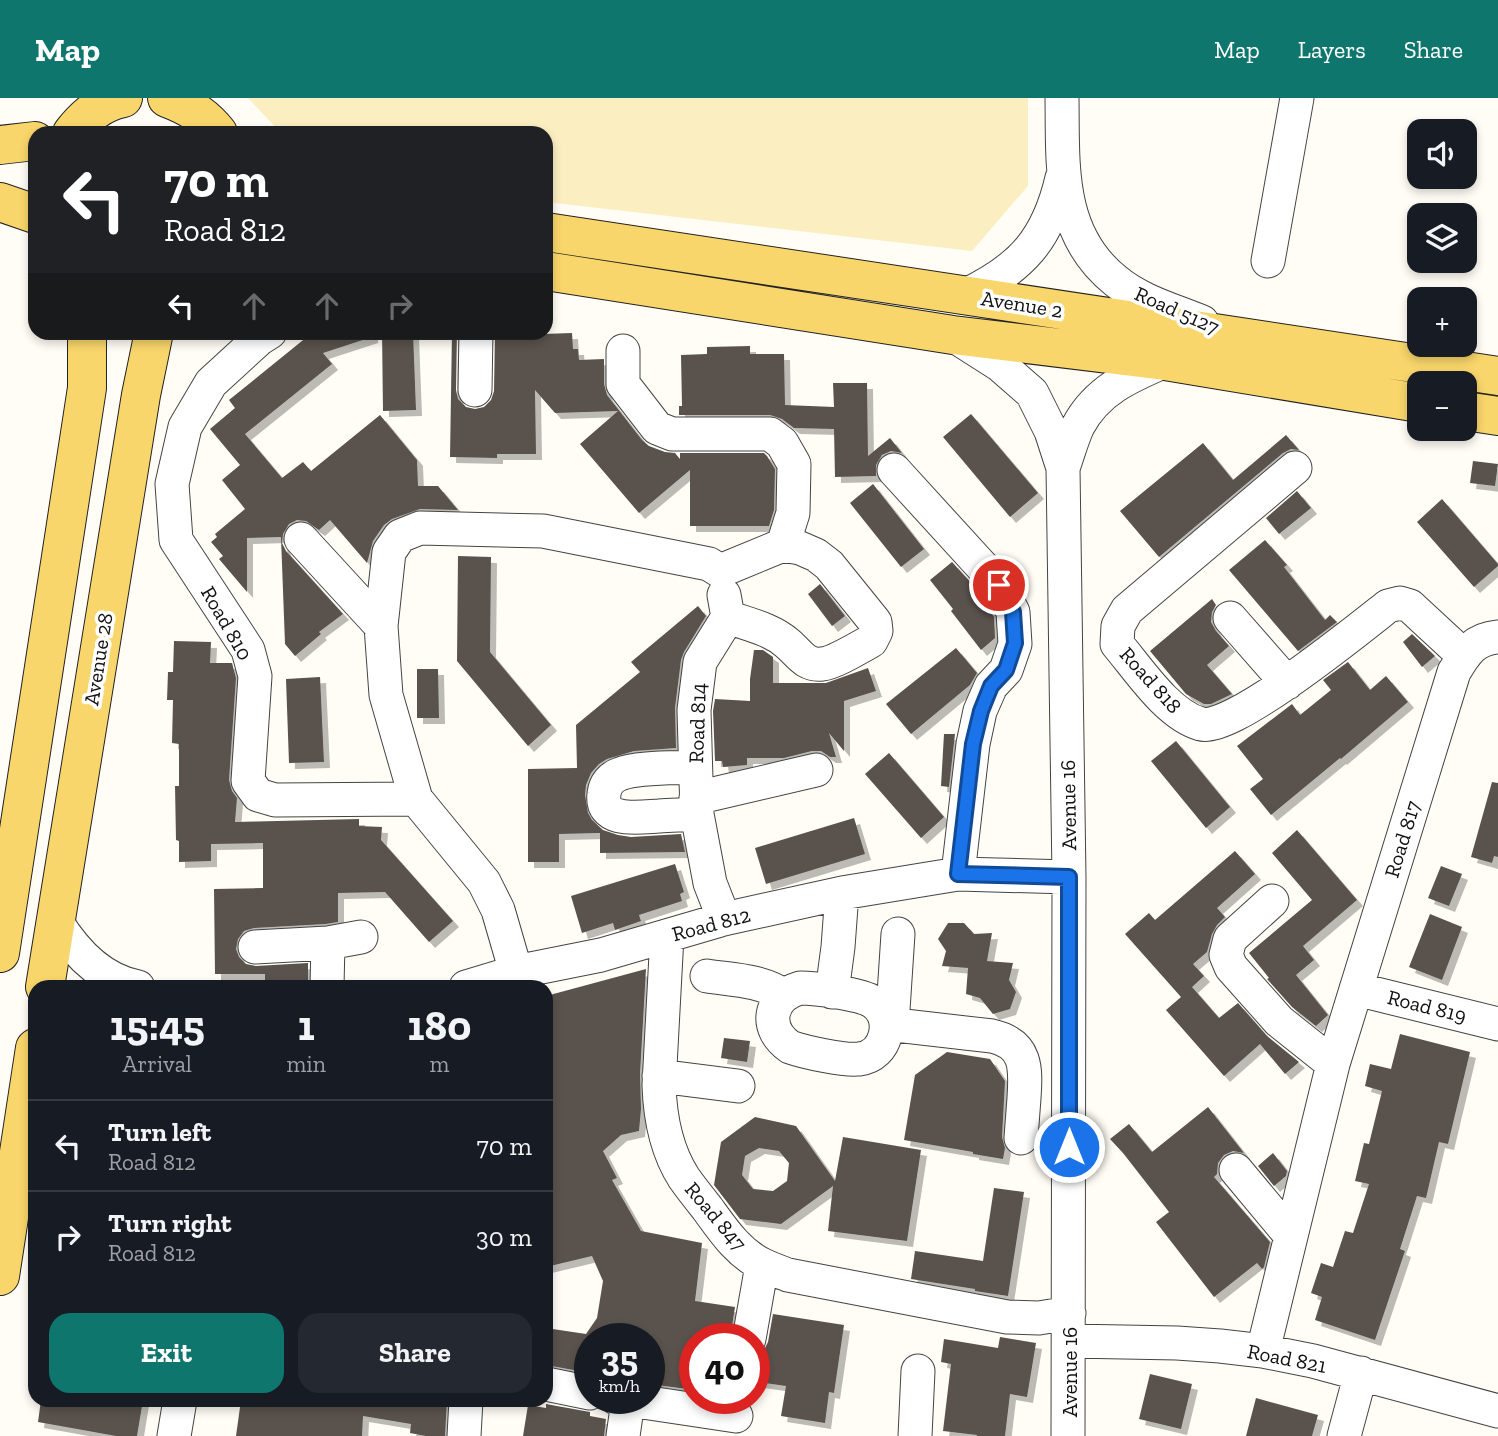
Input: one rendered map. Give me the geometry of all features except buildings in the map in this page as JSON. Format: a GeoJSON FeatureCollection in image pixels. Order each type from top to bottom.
{"type":"FeatureCollection","features":[{"type":"Feature","properties":{"kind":"main road"},"geometry":{"type":"LineString","coordinates":[[167,98],[209,117]]}},
{"type":"Feature","properties":{"kind":"main road"},"geometry":{"type":"LineString","coordinates":[[0,145],[28,142]]}},
{"type":"Feature","properties":{"kind":"main road"},"geometry":{"type":"LineString","coordinates":[[0,202],[28,212]]}},
{"type":"Feature","properties":{"kind":"main road","name":"Avenue 2"},"geometry":{"type":"LineString","coordinates":[[553,233],[1498,376]]}},
{"type":"Feature","properties":{"kind":"main road","name":"Avenue 2"},"geometry":{"type":"LineString","coordinates":[[553,272],[953,335],[1165,361],[1407,401]]}},
{"type":"Feature","properties":{"kind":"main road"},"geometry":{"type":"LineString","coordinates":[[2,930],[10,830],[87,388],[87,340]]}},
{"type":"Feature","properties":{"kind":"main road","name":"Avenue 28"},"geometry":{"type":"LineString","coordinates":[[46,980],[141,395],[152,340]]}},
{"type":"Feature","properties":{"kind":"main road"},"geometry":{"type":"LineString","coordinates":[[1477,413],[1498,416]]}},
{"type":"Feature","properties":{"kind":"main road"},"geometry":{"type":"LineString","coordinates":[[0,1276],[28,1094]]}},
{"type":"Feature","properties":{"kind":"street","name":"Road 5127"},"geometry":{"type":"LineString","coordinates":[[1062,98],[1063,176],[1068,204],[1077,233],[1094,259],[1115,281],[1142,297],[1235,336]]}},
{"type":"Feature","properties":{"kind":"street"},"geometry":{"type":"LineString","coordinates":[[1268,261],[1297,98]]}},
{"type":"Feature","properties":{"kind":"street","name":"Road 5127"},"geometry":{"type":"LineString","coordinates":[[966,295],[991,283],[1013,267],[1032,247],[1047,225],[1063,176]]}},
{"type":"Feature","properties":{"kind":"street","name":"Avenue 16"},"geometry":{"type":"LineString","coordinates":[[953,335],[1000,365],[1032,393],[1051,430],[1063,468],[1069,877],[1068,1436]]}},
{"type":"Feature","properties":{"kind":"street","name":"Road 810"},"geometry":{"type":"LineString","coordinates":[[258,340],[211,383],[185,427],[172,484],[176,540],[248,650],[255,676],[248,781],[258,795],[275,800],[416,799]]}},
{"type":"Feature","properties":{"kind":"street"},"geometry":{"type":"LineString","coordinates":[[475,390],[476,340]]}},
{"type":"Feature","properties":{"kind":"street"},"geometry":{"type":"LineString","coordinates":[[623,351],[623,384],[657,428],[672,434],[770,434],[782,443],[794,464],[793,513],[783,545]]}},
{"type":"Feature","properties":{"kind":"street","name":"Avenue 16"},"geometry":{"type":"LineString","coordinates":[[1063,468],[1079,426],[1098,398],[1128,377],[1165,361]]}},
{"type":"Feature","properties":{"kind":"street","name":"Road 818"},"geometry":{"type":"LineString","coordinates":[[1295,468],[1127,610],[1118,626],[1117,644],[1166,702],[1182,717],[1204,725],[1226,720],[1287,684],[1388,606],[1400,603],[1410,606],[1464,656]]}},
{"type":"Feature","properties":{"kind":"street"},"geometry":{"type":"LineString","coordinates":[[894,470],[999,585],[1013,612],[1015,643],[1006,670],[991,686],[981,711],[973,744],[958,874]]}},
{"type":"Feature","properties":{"kind":"street"},"geometry":{"type":"LineString","coordinates":[[516,972],[498,910],[484,882],[416,799],[386,695],[381,626],[389,552],[400,536],[419,528],[543,531],[709,564],[720,572],[728,617],[775,634],[809,664],[825,664],[871,641],[876,631],[875,622],[829,565],[800,548],[783,545],[720,572]]}},
{"type":"Feature","properties":{"kind":"street"},"geometry":{"type":"LineString","coordinates":[[302,539],[381,626]]}},
{"type":"Feature","properties":{"kind":"street","name":"Road 814"},"geometry":{"type":"LineString","coordinates":[[724,919],[710,883],[696,793],[694,710],[700,662],[728,617]]}},
{"type":"Feature","properties":{"kind":"street"},"geometry":{"type":"LineString","coordinates":[[1230,618],[1287,684]]}},
{"type":"Feature","properties":{"kind":"street"},"geometry":{"type":"LineString","coordinates":[[1464,656],[1483,638],[1498,637]]}},
{"type":"Feature","properties":{"kind":"street","name":"Road 817"},"geometry":{"type":"LineString","coordinates":[[1263,1351],[1333,1064],[1454,672],[1464,656]]}},
{"type":"Feature","properties":{"kind":"street","name":"Road 814"},"geometry":{"type":"LineString","coordinates":[[696,793],[816,770]]}},
{"type":"Feature","properties":{"kind":"street","name":"Road 812"},"geometry":{"type":"LineString","coordinates":[[489,980],[601,955],[724,919],[842,893],[958,874],[1069,877]]}},
{"type":"Feature","properties":{"kind":"street"},"geometry":{"type":"LineString","coordinates":[[832,992],[842,893]]}},
{"type":"Feature","properties":{"kind":"street"},"geometry":{"type":"LineString","coordinates":[[1272,901],[1230,939],[1226,955],[1231,967],[1279,1021],[1333,1064]]}},
{"type":"Feature","properties":{"kind":"street"},"geometry":{"type":"LineString","coordinates":[[56,921],[69,942],[86,960],[115,980]]}},
{"type":"Feature","properties":{"kind":"street"},"geometry":{"type":"LineString","coordinates":[[889,1024],[871,1000],[800,988],[783,995],[774,1010],[777,1035],[783,1042],[798,1050],[849,1059],[868,1057],[883,1044],[889,1024],[898,934]]}},
{"type":"Feature","properties":{"kind":"street","name":"Road 847"},"geometry":{"type":"LineString","coordinates":[[667,936],[659,1076],[664,1133],[683,1177],[730,1240],[762,1265],[788,1275],[1007,1317],[1039,1318],[1069,1327]]}},
{"type":"Feature","properties":{"kind":"street"},"geometry":{"type":"LineString","coordinates":[[255,947],[328,943],[361,937]]}},
{"type":"Feature","properties":{"kind":"street"},"geometry":{"type":"LineString","coordinates":[[327,980],[328,943]]}},
{"type":"Feature","properties":{"kind":"street"},"geometry":{"type":"LineString","coordinates":[[707,976],[764,985],[783,995]]}},
{"type":"Feature","properties":{"kind":"street","name":"Road 819"},"geometry":{"type":"LineString","coordinates":[[1356,989],[1498,1024]]}},
{"type":"Feature","properties":{"kind":"street"},"geometry":{"type":"LineString","coordinates":[[889,1024],[1002,1038],[1017,1049],[1024,1065],[1021,1128],[1069,1120]]}},
{"type":"Feature","properties":{"kind":"street"},"geometry":{"type":"LineString","coordinates":[[659,1076],[738,1086]]}},
{"type":"Feature","properties":{"kind":"street"},"geometry":{"type":"LineString","coordinates":[[1236,1170],[1291,1236]]}},
{"type":"Feature","properties":{"kind":"street"},"geometry":{"type":"LineString","coordinates":[[752,1323],[762,1265]]}},
{"type":"Feature","properties":{"kind":"street","name":"Road 821"},"geometry":{"type":"LineString","coordinates":[[1069,1327],[1187,1344],[1263,1351],[1362,1373],[1498,1411]]}},
{"type":"Feature","properties":{"kind":"street"},"geometry":{"type":"LineString","coordinates":[[915,1436],[918,1371]]}},
{"type":"Feature","properties":{"kind":"street"},"geometry":{"type":"LineString","coordinates":[[1344,1436],[1362,1373]]}},
{"type":"Feature","properties":{"kind":"street"},"geometry":{"type":"LineString","coordinates":[[553,1385],[574,1390]]}},
{"type":"Feature","properties":{"kind":"street"},"geometry":{"type":"LineString","coordinates":[[665,1406],[736,1417]]}},
{"type":"Feature","properties":{"kind":"street"},"geometry":{"type":"LineString","coordinates":[[174,1436],[179,1407]]}},
{"type":"Feature","properties":{"kind":"street"},"geometry":{"type":"LineString","coordinates":[[464,1436],[466,1407]]}},
{"type":"Feature","properties":{"kind":"street"},"geometry":{"type":"LineString","coordinates":[[622,1414],[623,1436]]}},
{"type":"Feature","properties":{"kind":"sand"},"geometry":{"type":"Polygon","coordinates":[[[248,98],[1028,98],[1028,186],[972,251],[553,203],[553,126],[274,126],[248,98]]]}},
{"type":"Feature","properties":{"kind":"route"},"geometry":{"type":"LineString","coordinates":[[999,585],[1013,612],[1015,643],[1006,670],[991,686],[981,711],[973,744],[958,874],[1069,877],[1069,1147]]}}]}
